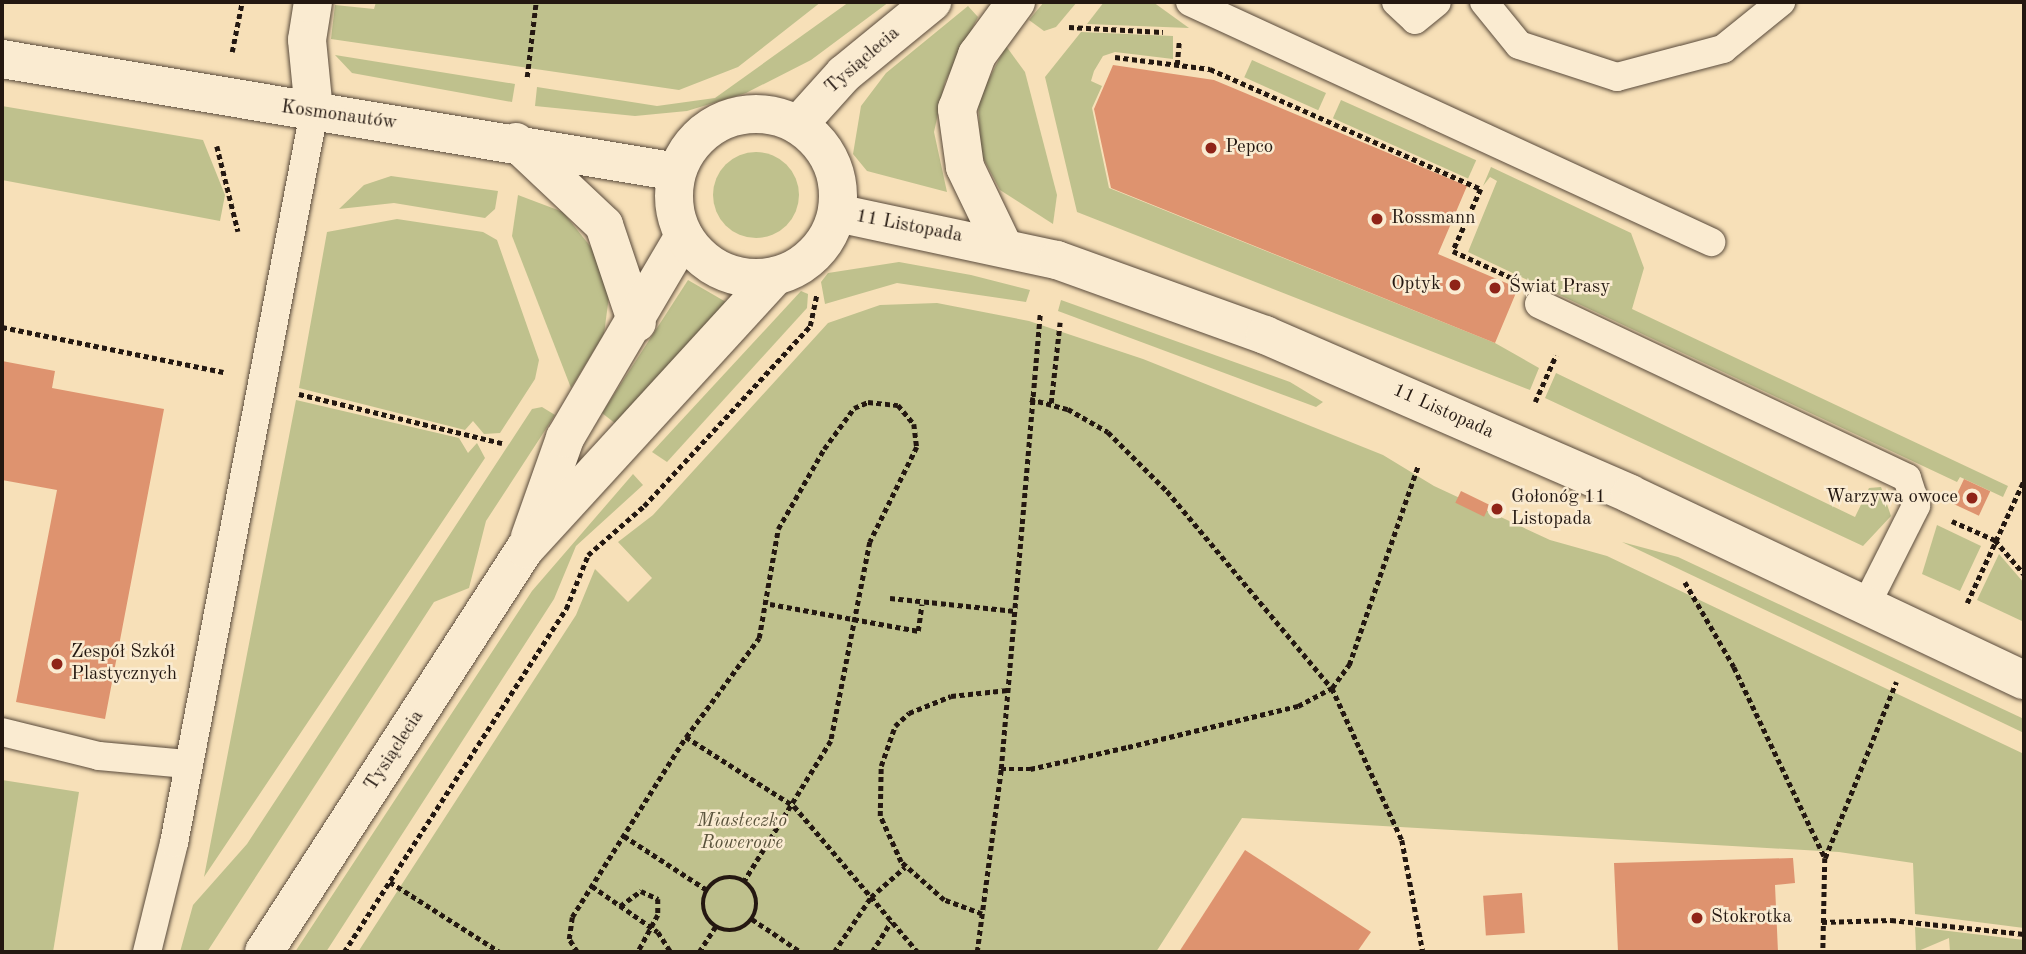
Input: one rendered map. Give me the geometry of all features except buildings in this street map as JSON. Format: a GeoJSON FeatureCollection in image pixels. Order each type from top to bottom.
{"type":"FeatureCollection","features":[{"type":"Feature","properties":{"kind":"street"},"geometry":{"type":"LineString","coordinates":[[313,2],[307,40],[314,113]]}},
{"type":"Feature","properties":{"kind":"street","name":"Tysiąclecia"},"geometry":{"type":"LineString","coordinates":[[798,125],[844,74],[932,2]]}},
{"type":"Feature","properties":{"kind":"street"},"geometry":{"type":"LineString","coordinates":[[1003,246],[965,167],[957,109],[977,55],[1016,2]]}},
{"type":"Feature","properties":{"kind":"street","name":"Kosmonautów"},"geometry":{"type":"LineString","coordinates":[[2,59],[314,113],[516,142],[677,172]]}},
{"type":"Feature","properties":{"kind":"street"},"geometry":{"type":"LineString","coordinates":[[770,114],[798,125],[823,148],[837,179],[837,213],[810,257],[774,277],[722,272],[684,236],[676,216],[677,172],[691,145],[713,125],[740,115],[770,114]]}},
{"type":"Feature","properties":{"kind":"street"},"geometry":{"type":"LineString","coordinates":[[516,142],[604,225],[637,323]]}},
{"type":"Feature","properties":{"kind":"street","name":"11 Listopada"},"geometry":{"type":"LineString","coordinates":[[837,213],[1003,246],[1265,335],[1630,494],[2024,680]]}},
{"type":"Feature","properties":{"kind":"street","name":"Tysiąclecia"},"geometry":{"type":"LineString","coordinates":[[525,549],[555,458],[637,323],[684,236]]}},
{"type":"Feature","properties":{"kind":"street","name":"Tysiąclecia"},"geometry":{"type":"LineString","coordinates":[[264,952],[525,549],[774,277]]}},
{"type":"Feature","properties":{"kind":"lane"},"geometry":{"type":"LineString","coordinates":[[1190,2],[1711,242]]}},
{"type":"Feature","properties":{"kind":"lane"},"geometry":{"type":"LineString","coordinates":[[1396,2],[1415,20],[1437,2]]}},
{"type":"Feature","properties":{"kind":"lane"},"geometry":{"type":"LineString","coordinates":[[1484,2],[1519,45],[1617,77],[1723,49],[1781,2]]}},
{"type":"Feature","properties":{"kind":"lane"},"geometry":{"type":"LineString","coordinates":[[146,952],[264,386],[314,113]]}},
{"type":"Feature","properties":{"kind":"lane"},"geometry":{"type":"LineString","coordinates":[[1539,304],[1907,478],[1916,506],[1866,605]]}},
{"type":"Feature","properties":{"kind":"lane"},"geometry":{"type":"LineString","coordinates":[[2,732],[99,756],[187,764]]}},
{"type":"Feature","properties":{"kind":"path"},"geometry":{"type":"LineString","coordinates":[[232,52],[242,2]]}},
{"type":"Feature","properties":{"kind":"path"},"geometry":{"type":"LineString","coordinates":[[527,77],[536,2]]}},
{"type":"Feature","properties":{"kind":"path"},"geometry":{"type":"LineString","coordinates":[[1069,27],[1180,34],[1177,65]]}},
{"type":"Feature","properties":{"kind":"path"},"geometry":{"type":"LineString","coordinates":[[1115,57],[1177,65],[1235,79],[1474,184],[1481,189],[1452,251],[1522,282]]}},
{"type":"Feature","properties":{"kind":"path"},"geometry":{"type":"LineString","coordinates":[[217,146],[238,231]]}},
{"type":"Feature","properties":{"kind":"path"},"geometry":{"type":"LineString","coordinates":[[977,952],[1001,769],[1030,399],[1040,315]]}},
{"type":"Feature","properties":{"kind":"path"},"geometry":{"type":"LineString","coordinates":[[344,952],[566,609],[588,555],[614,526],[644,506],[816,320]]}},
{"type":"Feature","properties":{"kind":"path"},"geometry":{"type":"LineString","coordinates":[[1051,403],[1060,322]]}},
{"type":"Feature","properties":{"kind":"path"},"geometry":{"type":"LineString","coordinates":[[2,327],[207,366],[264,386],[502,443]]}},
{"type":"Feature","properties":{"kind":"path"},"geometry":{"type":"LineString","coordinates":[[1535,402],[1557,354],[1546,349]]}},
{"type":"Feature","properties":{"kind":"path"},"geometry":{"type":"LineString","coordinates":[[1030,399],[1051,403],[1097,423],[1167,491],[1332,688],[1402,840],[1423,952]]}},
{"type":"Feature","properties":{"kind":"path"},"geometry":{"type":"LineString","coordinates":[[577,952],[569,929],[592,886],[713,694],[753,648],[770,604],[773,547],[785,512],[849,413],[884,401],[909,414],[917,447],[878,520],[831,741],[794,806],[744,882]]}},
{"type":"Feature","properties":{"kind":"path"},"geometry":{"type":"LineString","coordinates":[[1001,769],[1030,769],[1298,706],[1332,688],[1349,664],[1418,466]]}},
{"type":"Feature","properties":{"kind":"path"},"geometry":{"type":"LineString","coordinates":[[1966,605],[2024,480]]}},
{"type":"Feature","properties":{"kind":"path"},"geometry":{"type":"LineString","coordinates":[[1916,506],[1995,540],[2024,574]]}},
{"type":"Feature","properties":{"kind":"path"},"geometry":{"type":"LineString","coordinates":[[1685,582],[1734,667],[1825,858]]}},
{"type":"Feature","properties":{"kind":"path"},"geometry":{"type":"LineString","coordinates":[[890,598],[922,604],[1015,611]]}},
{"type":"Feature","properties":{"kind":"path"},"geometry":{"type":"LineString","coordinates":[[770,604],[918,631],[922,604]]}},
{"type":"Feature","properties":{"kind":"path"},"geometry":{"type":"LineString","coordinates":[[1823,952],[1825,858],[1896,682]]}},
{"type":"Feature","properties":{"kind":"path"},"geometry":{"type":"LineString","coordinates":[[982,914],[944,900],[905,867],[885,831],[878,799],[881,766],[895,726],[929,702],[1008,690]]}},
{"type":"Feature","properties":{"kind":"path"},"geometry":{"type":"LineString","coordinates":[[686,737],[794,806],[918,952]]}},
{"type":"Feature","properties":{"kind":"path"},"geometry":{"type":"LineString","coordinates":[[624,836],[707,890]]}},
{"type":"Feature","properties":{"kind":"path"},"geometry":{"type":"LineString","coordinates":[[834,952],[871,897],[905,867]]}},
{"type":"Feature","properties":{"kind":"path"},"geometry":{"type":"LineString","coordinates":[[715,927],[703,905],[707,890],[720,879],[744,882]]}},
{"type":"Feature","properties":{"kind":"path"},"geometry":{"type":"LineString","coordinates":[[390,881],[500,952]]}},
{"type":"Feature","properties":{"kind":"path"},"geometry":{"type":"LineString","coordinates":[[715,927],[740,929],[752,919],[756,902],[744,882]]}},
{"type":"Feature","properties":{"kind":"path"},"geometry":{"type":"LineString","coordinates":[[592,886],[650,927],[671,952]]}},
{"type":"Feature","properties":{"kind":"path"},"geometry":{"type":"LineString","coordinates":[[620,906],[641,891],[653,892],[659,906],[638,952]]}},
{"type":"Feature","properties":{"kind":"path"},"geometry":{"type":"LineString","coordinates":[[752,919],[801,952]]}},
{"type":"Feature","properties":{"kind":"path"},"geometry":{"type":"LineString","coordinates":[[1822,922],[1891,920],[2024,934]]}},
{"type":"Feature","properties":{"kind":"path"},"geometry":{"type":"LineString","coordinates":[[872,952],[891,921]]}},
{"type":"Feature","properties":{"kind":"path"},"geometry":{"type":"LineString","coordinates":[[699,952],[715,927]]}},
{"type":"Feature","properties":{"kind":"green space"},"geometry":{"type":"Polygon","coordinates":[[[376,2],[821,2],[738,67],[679,90],[331,39],[335,5],[374,9],[376,2]]]}},
{"type":"Feature","properties":{"kind":"green space"},"geometry":{"type":"Polygon","coordinates":[[[849,2],[889,2],[811,60],[746,93],[687,111],[635,116],[535,106],[537,87],[657,106],[715,98],[849,2]]]}},
{"type":"Feature","properties":{"kind":"green space"},"geometry":{"type":"Polygon","coordinates":[[[1044,2],[1077,2],[1056,27],[1044,31],[1029,20],[1044,2]]]}},
{"type":"Feature","properties":{"kind":"green space"},"geometry":{"type":"Polygon","coordinates":[[[1104,2],[1153,2],[1189,28],[1087,24],[1104,2]]]}},
{"type":"Feature","properties":{"kind":"green space"},"geometry":{"type":"Polygon","coordinates":[[[968,6],[978,17],[945,82],[934,132],[947,192],[867,171],[853,154],[861,106],[886,73],[968,6]]]}},
{"type":"Feature","properties":{"kind":"green space"},"geometry":{"type":"Polygon","coordinates":[[[1081,32],[1173,36],[1173,59],[1115,52],[1103,56],[1094,71],[1091,81],[1102,86],[1092,108],[1109,188],[1495,343],[1539,368],[1530,390],[1077,212],[1045,77],[1081,32]]]}},
{"type":"Feature","properties":{"kind":"green space"},"geometry":{"type":"Polygon","coordinates":[[[1006,46],[1025,72],[1057,195],[1053,224],[1000,190],[981,154],[978,100],[1006,46]]]}},
{"type":"Feature","properties":{"kind":"green space"},"geometry":{"type":"Polygon","coordinates":[[[335,55],[515,84],[512,102],[352,73],[335,55]]]}},
{"type":"Feature","properties":{"kind":"green space"},"geometry":{"type":"Polygon","coordinates":[[[1252,60],[1326,93],[1318,110],[1244,77],[1252,60]]]}},
{"type":"Feature","properties":{"kind":"green space"},"geometry":{"type":"Polygon","coordinates":[[[1341,100],[1476,160],[1468,178],[1333,118],[1341,100]]]}},
{"type":"Feature","properties":{"kind":"green space"},"geometry":{"type":"Polygon","coordinates":[[[2,106],[203,140],[225,195],[220,221],[2,180],[2,106]]]}},
{"type":"Feature","properties":{"kind":"green space"},"geometry":{"type":"Polygon","coordinates":[[[756,152],[772,156],[786,165],[795,179],[799,195],[795,211],[786,225],[772,234],[756,238],[740,234],[726,225],[717,211],[713,195],[717,179],[726,165],[740,156],[756,152]]]}},
{"type":"Feature","properties":{"kind":"green space"},"geometry":{"type":"Polygon","coordinates":[[[1491,167],[1631,233],[1644,268],[1632,309],[2008,486],[2003,497],[1960,477],[1957,482],[1468,252],[1497,181],[1490,177],[1483,186],[1491,167]]]}},
{"type":"Feature","properties":{"kind":"green space"},"geometry":{"type":"Polygon","coordinates":[[[391,176],[498,191],[495,209],[485,218],[394,203],[339,209],[364,185],[391,176]]]}},
{"type":"Feature","properties":{"kind":"green space"},"geometry":{"type":"Polygon","coordinates":[[[518,195],[563,212],[598,256],[609,296],[604,334],[571,388],[512,236],[518,195]]]}},
{"type":"Feature","properties":{"kind":"green space"},"geometry":{"type":"Polygon","coordinates":[[[397,219],[483,232],[497,240],[539,360],[535,379],[500,433],[484,434],[473,421],[465,430],[299,388],[327,232],[397,219]]]}},
{"type":"Feature","properties":{"kind":"green space"},"geometry":{"type":"Polygon","coordinates":[[[899,262],[971,275],[1030,290],[1026,302],[897,283],[825,304],[821,282],[828,273],[899,262]]]}},
{"type":"Feature","properties":{"kind":"green space"},"geometry":{"type":"Polygon","coordinates":[[[688,280],[726,302],[616,424],[602,413],[688,280]]]}},
{"type":"Feature","properties":{"kind":"green space"},"geometry":{"type":"Polygon","coordinates":[[[801,291],[808,294],[807,308],[667,462],[652,452],[801,291]]]}},
{"type":"Feature","properties":{"kind":"green space"},"geometry":{"type":"Polygon","coordinates":[[[1061,300],[1290,382],[1323,402],[1316,407],[1058,311],[1061,300]]]}},
{"type":"Feature","properties":{"kind":"green space","name":"Miasteczko Rowerowe"},"geometry":{"type":"Polygon","coordinates":[[[937,303],[1029,321],[1143,359],[1383,455],[1434,486],[1550,540],[1607,556],[2024,754],[2024,928],[1915,914],[1913,863],[1839,852],[1242,818],[1156,952],[358,952],[576,615],[595,569],[628,602],[652,578],[618,542],[653,515],[828,323],[880,305],[937,303]]]}},
{"type":"Feature","properties":{"kind":"green space"},"geometry":{"type":"Polygon","coordinates":[[[1556,373],[1855,517],[1869,488],[1881,487],[1891,516],[1863,546],[1545,398],[1556,373]]]}},
{"type":"Feature","properties":{"kind":"green space"},"geometry":{"type":"Polygon","coordinates":[[[296,400],[459,438],[468,453],[477,443],[485,458],[204,877],[296,400]]]}},
{"type":"Feature","properties":{"kind":"green space"},"geometry":{"type":"Polygon","coordinates":[[[542,407],[555,415],[486,521],[469,588],[434,602],[207,952],[180,952],[193,905],[247,844],[532,409],[542,407]]]}},
{"type":"Feature","properties":{"kind":"green space"},"geometry":{"type":"Polygon","coordinates":[[[633,474],[643,485],[576,546],[554,599],[326,952],[295,952],[532,591],[633,474]]]}},
{"type":"Feature","properties":{"kind":"green space"},"geometry":{"type":"Polygon","coordinates":[[[1937,525],[1981,546],[1960,591],[1922,574],[1937,525]]]}},
{"type":"Feature","properties":{"kind":"green space"},"geometry":{"type":"Polygon","coordinates":[[[1622,542],[1678,557],[2024,719],[2024,733],[1622,542]]]}},
{"type":"Feature","properties":{"kind":"green space"},"geometry":{"type":"Polygon","coordinates":[[[1999,554],[2024,583],[2024,622],[1977,600],[1999,554]]]}},
{"type":"Feature","properties":{"kind":"green space"},"geometry":{"type":"Polygon","coordinates":[[[2,780],[79,792],[53,952],[2,952],[2,780]]]}},
{"type":"Feature","properties":{"kind":"green space"},"geometry":{"type":"Polygon","coordinates":[[[1915,927],[2024,940],[2024,952],[1950,952],[1949,938],[1916,952],[1915,927]]]}},
{"type":"Feature","properties":{"kind":"place","name":"Pepco"},"geometry":{"type":"Point","coordinates":[1211,148]}},
{"type":"Feature","properties":{"kind":"place","name":"Rossmann"},"geometry":{"type":"Point","coordinates":[1377,219]}},
{"type":"Feature","properties":{"kind":"place","name":"Optyk"},"geometry":{"type":"Point","coordinates":[1455,285]}},
{"type":"Feature","properties":{"kind":"place","name":"Świat Prasy"},"geometry":{"type":"Point","coordinates":[1495,288]}},
{"type":"Feature","properties":{"kind":"place","name":"Warzywa owoce"},"geometry":{"type":"Point","coordinates":[1972,498]}},
{"type":"Feature","properties":{"kind":"place","name":"Gołonóg 11 Listopada"},"geometry":{"type":"Point","coordinates":[1497,509]}},
{"type":"Feature","properties":{"kind":"place","name":"Zespół Szkół Plastycznych"},"geometry":{"type":"Point","coordinates":[57,664]}},
{"type":"Feature","properties":{"kind":"place","name":"Stokrotka"},"geometry":{"type":"Point","coordinates":[1697,918]}}]}
